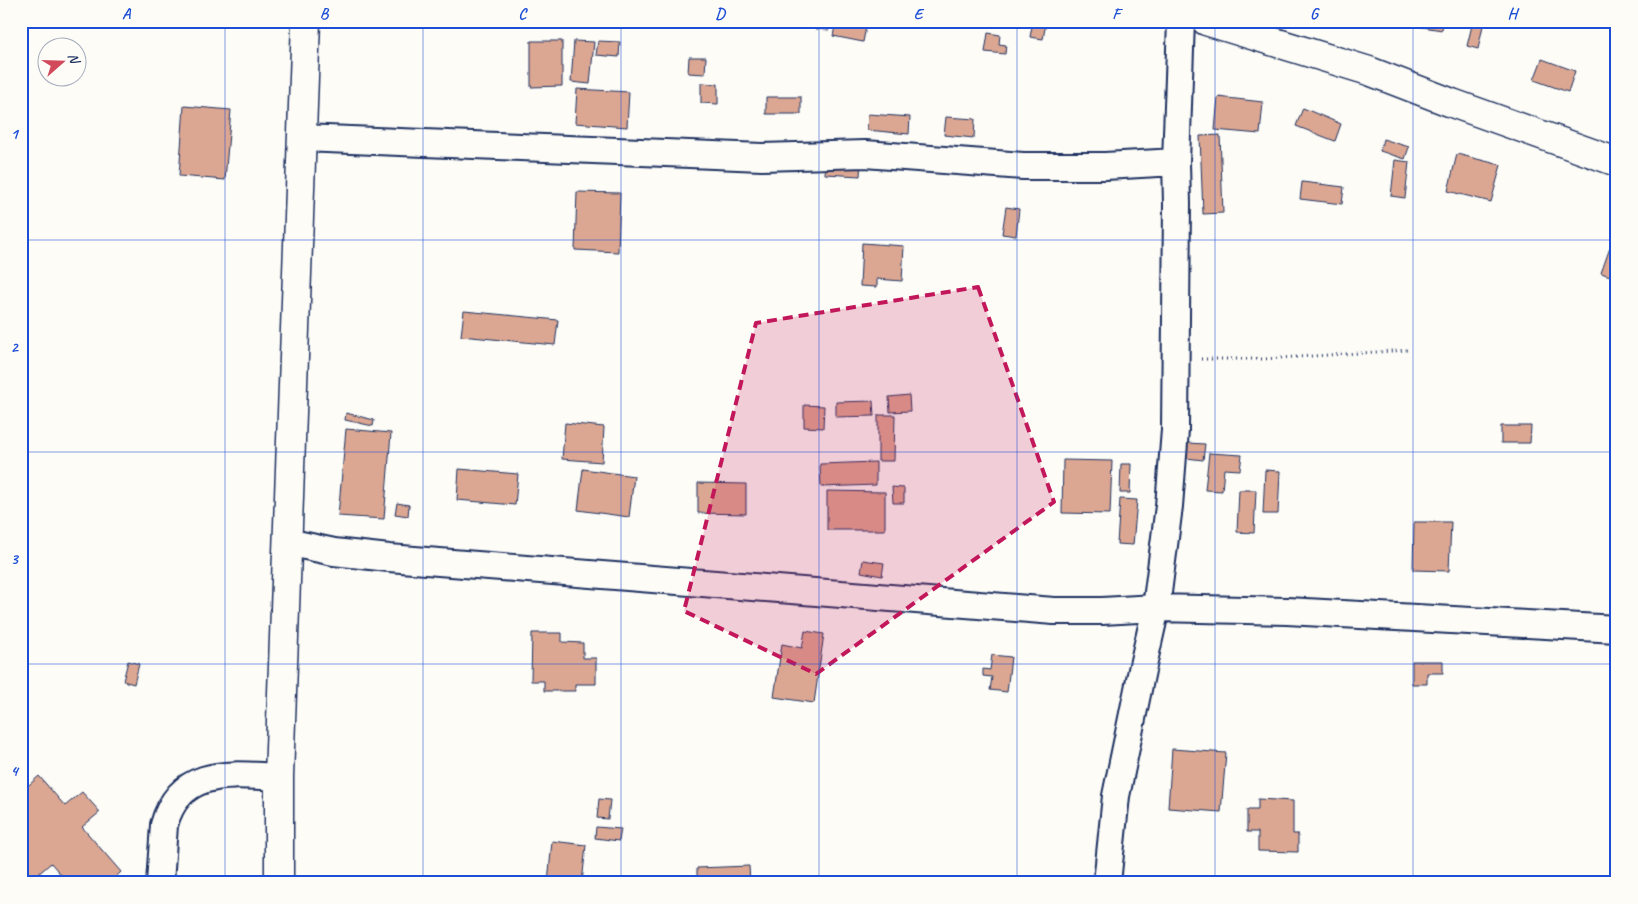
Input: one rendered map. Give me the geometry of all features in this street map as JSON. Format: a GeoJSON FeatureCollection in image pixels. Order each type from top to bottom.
{"type":"FeatureCollection","features":[{"type":"Feature","properties":{"kind":"street"},"geometry":{"type":"LineString","coordinates":[[279,883],[279,778],[306,21]]}},
{"type":"Feature","properties":{"kind":"street"},"geometry":{"type":"LineString","coordinates":[[1108,883],[1116,796],[1156,608],[1169,506],[1175,430],[1176,162],[1181,21]]}},
{"type":"Feature","properties":{"kind":"street"},"geometry":{"type":"LineString","coordinates":[[1206,21],[1369,71],[1617,162]]}},
{"type":"Feature","properties":{"kind":"street"},"geometry":{"type":"LineString","coordinates":[[302,138],[762,157],[866,154],[1024,166],[1105,166],[1176,162]]}},
{"type":"Feature","properties":{"kind":"street"},"geometry":{"type":"LineString","coordinates":[[287,542],[334,552],[389,558],[1054,611],[1156,608],[1287,611],[1617,629]]}},
{"type":"Feature","properties":{"kind":"street"},"geometry":{"type":"LineString","coordinates":[[160,883],[164,824],[166,816],[182,792],[199,781],[216,776],[230,774],[279,778]]}},
{"type":"Feature","properties":{"kind":"path"},"geometry":{"type":"LineString","coordinates":[[1176,358],[1264,359],[1408,350]]}},
{"type":"Feature","properties":{"kind":"highlighted area"},"geometry":{"type":"Polygon","coordinates":[[[978,287],[1054,502],[816,674],[684,611],[756,323],[978,287]]]}},
{"type":"Feature","properties":{"kind":"building"},"geometry":{"type":"Polygon","coordinates":[[[817,21],[830,21],[829,30],[816,29],[817,21]]]}},
{"type":"Feature","properties":{"kind":"building"},"geometry":{"type":"Polygon","coordinates":[[[836,21],[866,27],[863,42],[833,36],[836,21]]]}},
{"type":"Feature","properties":{"kind":"building"},"geometry":{"type":"Polygon","coordinates":[[[1033,21],[1046,23],[1043,39],[1030,37],[1033,21]]]}},
{"type":"Feature","properties":{"kind":"building"},"geometry":{"type":"Polygon","coordinates":[[[1404,21],[1443,21],[1442,30],[1404,24],[1404,21]]]}},
{"type":"Feature","properties":{"kind":"building"},"geometry":{"type":"Polygon","coordinates":[[[1473,21],[1484,21],[1478,49],[1467,46],[1473,21]]]}},
{"type":"Feature","properties":{"kind":"building"},"geometry":{"type":"Polygon","coordinates":[[[988,33],[1000,35],[999,44],[1006,45],[1005,54],[985,52],[988,33]]]}},
{"type":"Feature","properties":{"kind":"building"},"geometry":{"type":"Polygon","coordinates":[[[531,41],[562,41],[562,86],[531,87],[531,41]]]}},
{"type":"Feature","properties":{"kind":"building"},"geometry":{"type":"Polygon","coordinates":[[[574,41],[594,42],[590,84],[571,82],[574,41]]]}},
{"type":"Feature","properties":{"kind":"building"},"geometry":{"type":"Polygon","coordinates":[[[598,41],[620,42],[619,57],[596,55],[598,41]]]}},
{"type":"Feature","properties":{"kind":"building"},"geometry":{"type":"Polygon","coordinates":[[[689,57],[706,57],[705,74],[688,73],[689,57]]]}},
{"type":"Feature","properties":{"kind":"building"},"geometry":{"type":"Polygon","coordinates":[[[1542,59],[1575,71],[1568,92],[1534,80],[1542,59]]]}},
{"type":"Feature","properties":{"kind":"building"},"geometry":{"type":"Polygon","coordinates":[[[701,83],[718,84],[718,104],[701,103],[701,83]]]}},
{"type":"Feature","properties":{"kind":"building"},"geometry":{"type":"Polygon","coordinates":[[[577,89],[629,92],[627,127],[575,123],[577,89]]]}},
{"type":"Feature","properties":{"kind":"building"},"geometry":{"type":"Polygon","coordinates":[[[766,97],[801,97],[801,114],[766,114],[766,97]]]}},
{"type":"Feature","properties":{"kind":"building"},"geometry":{"type":"Polygon","coordinates":[[[1218,97],[1263,102],[1260,134],[1215,130],[1218,97]]]}},
{"type":"Feature","properties":{"kind":"building"},"geometry":{"type":"Polygon","coordinates":[[[184,106],[231,110],[225,180],[179,176],[184,106]]]}},
{"type":"Feature","properties":{"kind":"building"},"geometry":{"type":"Polygon","coordinates":[[[1303,108],[1341,124],[1335,141],[1296,126],[1303,108]]]}},
{"type":"Feature","properties":{"kind":"building"},"geometry":{"type":"Polygon","coordinates":[[[868,114],[910,117],[909,134],[867,130],[868,114]]]}},
{"type":"Feature","properties":{"kind":"building"},"geometry":{"type":"Polygon","coordinates":[[[946,117],[975,119],[974,138],[944,135],[946,117]]]}},
{"type":"Feature","properties":{"kind":"building"},"geometry":{"type":"Polygon","coordinates":[[[1220,135],[1223,213],[1203,214],[1200,136],[1220,135]]]}},
{"type":"Feature","properties":{"kind":"building"},"geometry":{"type":"Polygon","coordinates":[[[1383,139],[1409,147],[1405,159],[1380,151],[1383,139]]]}},
{"type":"Feature","properties":{"kind":"building"},"geometry":{"type":"Polygon","coordinates":[[[1457,154],[1501,165],[1491,202],[1448,191],[1457,154]]]}},
{"type":"Feature","properties":{"kind":"building"},"geometry":{"type":"Polygon","coordinates":[[[826,157],[861,159],[860,176],[825,174],[826,157]]]}},
{"type":"Feature","properties":{"kind":"building"},"geometry":{"type":"Polygon","coordinates":[[[1395,160],[1409,162],[1405,198],[1391,196],[1395,160]]]}},
{"type":"Feature","properties":{"kind":"building"},"geometry":{"type":"Polygon","coordinates":[[[1302,182],[1344,187],[1342,204],[1300,199],[1302,182]]]}},
{"type":"Feature","properties":{"kind":"building"},"geometry":{"type":"Polygon","coordinates":[[[577,192],[620,193],[618,252],[575,250],[577,192]]]}},
{"type":"Feature","properties":{"kind":"building"},"geometry":{"type":"Polygon","coordinates":[[[1006,207],[1019,209],[1016,236],[1002,234],[1006,207]]]}},
{"type":"Feature","properties":{"kind":"building"},"geometry":{"type":"Polygon","coordinates":[[[862,243],[904,246],[902,281],[877,279],[877,287],[860,286],[862,243]]]}},
{"type":"Feature","properties":{"kind":"building"},"geometry":{"type":"Polygon","coordinates":[[[1611,245],[1617,247],[1617,278],[1601,273],[1611,245]]]}},
{"type":"Feature","properties":{"kind":"building"},"geometry":{"type":"Polygon","coordinates":[[[464,311],[558,320],[555,345],[461,336],[464,311]]]}},
{"type":"Feature","properties":{"kind":"building"},"geometry":{"type":"Polygon","coordinates":[[[909,395],[910,411],[890,412],[889,397],[909,395]]]}},
{"type":"Feature","properties":{"kind":"building"},"geometry":{"type":"Polygon","coordinates":[[[873,401],[874,416],[836,417],[836,402],[873,401]]]}},
{"type":"Feature","properties":{"kind":"building"},"geometry":{"type":"Polygon","coordinates":[[[804,405],[824,406],[823,428],[804,427],[804,405]]]}},
{"type":"Feature","properties":{"kind":"building"},"geometry":{"type":"Polygon","coordinates":[[[346,413],[374,420],[373,426],[345,420],[346,413]]]}},
{"type":"Feature","properties":{"kind":"building"},"geometry":{"type":"Polygon","coordinates":[[[878,415],[895,415],[894,461],[878,461],[878,415]]]}},
{"type":"Feature","properties":{"kind":"building"},"geometry":{"type":"Polygon","coordinates":[[[565,423],[604,427],[602,462],[562,459],[565,423]]]}},
{"type":"Feature","properties":{"kind":"building"},"geometry":{"type":"Polygon","coordinates":[[[1501,426],[1531,426],[1530,443],[1501,443],[1501,426]]]}},
{"type":"Feature","properties":{"kind":"building"},"geometry":{"type":"Polygon","coordinates":[[[346,429],[391,433],[384,519],[338,516],[346,429]]]}},
{"type":"Feature","properties":{"kind":"building"},"geometry":{"type":"Polygon","coordinates":[[[1187,443],[1205,444],[1203,460],[1186,458],[1187,443]]]}},
{"type":"Feature","properties":{"kind":"building"},"geometry":{"type":"Polygon","coordinates":[[[1209,453],[1242,455],[1240,470],[1224,469],[1222,491],[1205,490],[1209,453]]]}},
{"type":"Feature","properties":{"kind":"building"},"geometry":{"type":"Polygon","coordinates":[[[1063,460],[1112,461],[1110,514],[1062,513],[1063,460]]]}},
{"type":"Feature","properties":{"kind":"building"},"geometry":{"type":"Polygon","coordinates":[[[876,462],[876,485],[821,487],[820,464],[876,462]]]}},
{"type":"Feature","properties":{"kind":"building"},"geometry":{"type":"Polygon","coordinates":[[[1121,464],[1131,464],[1130,493],[1120,493],[1121,464]]]}},
{"type":"Feature","properties":{"kind":"building"},"geometry":{"type":"Polygon","coordinates":[[[459,469],[518,474],[515,505],[457,500],[459,469]]]}},
{"type":"Feature","properties":{"kind":"building"},"geometry":{"type":"Polygon","coordinates":[[[583,469],[634,476],[629,517],[578,510],[583,469]]]}},
{"type":"Feature","properties":{"kind":"building"},"geometry":{"type":"Polygon","coordinates":[[[1265,470],[1280,471],[1278,514],[1263,514],[1265,470]]]}},
{"type":"Feature","properties":{"kind":"building"},"geometry":{"type":"Polygon","coordinates":[[[698,483],[746,484],[746,514],[698,513],[698,483]]]}},
{"type":"Feature","properties":{"kind":"building"},"geometry":{"type":"Polygon","coordinates":[[[892,487],[904,488],[904,503],[893,503],[892,487]]]}},
{"type":"Feature","properties":{"kind":"building"},"geometry":{"type":"Polygon","coordinates":[[[1239,490],[1256,490],[1254,533],[1237,532],[1239,490]]]}},
{"type":"Feature","properties":{"kind":"building"},"geometry":{"type":"Polygon","coordinates":[[[827,491],[885,492],[885,530],[827,530],[827,491]]]}},
{"type":"Feature","properties":{"kind":"building"},"geometry":{"type":"Polygon","coordinates":[[[1120,499],[1137,500],[1133,545],[1117,544],[1120,499]]]}},
{"type":"Feature","properties":{"kind":"building"},"geometry":{"type":"Polygon","coordinates":[[[397,503],[409,505],[408,516],[395,514],[397,503]]]}},
{"type":"Feature","properties":{"kind":"building"},"geometry":{"type":"Polygon","coordinates":[[[1414,522],[1451,522],[1449,571],[1413,570],[1414,522]]]}},
{"type":"Feature","properties":{"kind":"building"},"geometry":{"type":"Polygon","coordinates":[[[863,560],[884,563],[882,576],[861,572],[863,560]]]}},
{"type":"Feature","properties":{"kind":"building"},"geometry":{"type":"Polygon","coordinates":[[[805,631],[824,634],[814,703],[774,697],[782,644],[802,648],[805,631]]]}},
{"type":"Feature","properties":{"kind":"building"},"geometry":{"type":"Polygon","coordinates":[[[532,633],[562,633],[562,642],[583,643],[583,658],[596,658],[596,684],[575,684],[575,691],[544,691],[544,681],[531,681],[532,633]]]}},
{"type":"Feature","properties":{"kind":"building"},"geometry":{"type":"Polygon","coordinates":[[[992,655],[1011,657],[1007,692],[990,690],[992,677],[983,676],[983,669],[990,670],[992,655]]]}},
{"type":"Feature","properties":{"kind":"building"},"geometry":{"type":"Polygon","coordinates":[[[128,661],[139,664],[134,684],[123,681],[128,661]]]}},
{"type":"Feature","properties":{"kind":"building"},"geometry":{"type":"Polygon","coordinates":[[[1412,661],[1443,661],[1443,673],[1427,673],[1427,684],[1412,684],[1412,661]]]}},
{"type":"Feature","properties":{"kind":"building"},"geometry":{"type":"Polygon","coordinates":[[[21,715],[24,715],[21,748],[21,715]]]}},
{"type":"Feature","properties":{"kind":"building"},"geometry":{"type":"Polygon","coordinates":[[[1172,749],[1226,753],[1221,812],[1168,808],[1172,749]]]}},
{"type":"Feature","properties":{"kind":"building"},"geometry":{"type":"Polygon","coordinates":[[[39,776],[65,806],[82,792],[100,812],[82,827],[121,872],[109,883],[68,883],[51,863],[28,883],[21,878],[21,831],[26,826],[21,820],[21,792],[39,776]]]}},
{"type":"Feature","properties":{"kind":"building"},"geometry":{"type":"Polygon","coordinates":[[[599,799],[610,800],[608,819],[597,818],[599,799]]]}},
{"type":"Feature","properties":{"kind":"building"},"geometry":{"type":"Polygon","coordinates":[[[1258,799],[1293,801],[1293,834],[1298,834],[1298,852],[1258,851],[1258,832],[1247,832],[1247,810],[1258,810],[1258,799]]]}},
{"type":"Feature","properties":{"kind":"building"},"geometry":{"type":"Polygon","coordinates":[[[596,827],[621,829],[619,841],[595,838],[596,827]]]}},
{"type":"Feature","properties":{"kind":"building"},"geometry":{"type":"Polygon","coordinates":[[[552,841],[586,845],[582,883],[548,883],[552,841]]]}},
{"type":"Feature","properties":{"kind":"building"},"geometry":{"type":"Polygon","coordinates":[[[749,866],[750,883],[697,883],[697,868],[749,866]]]}}]}
